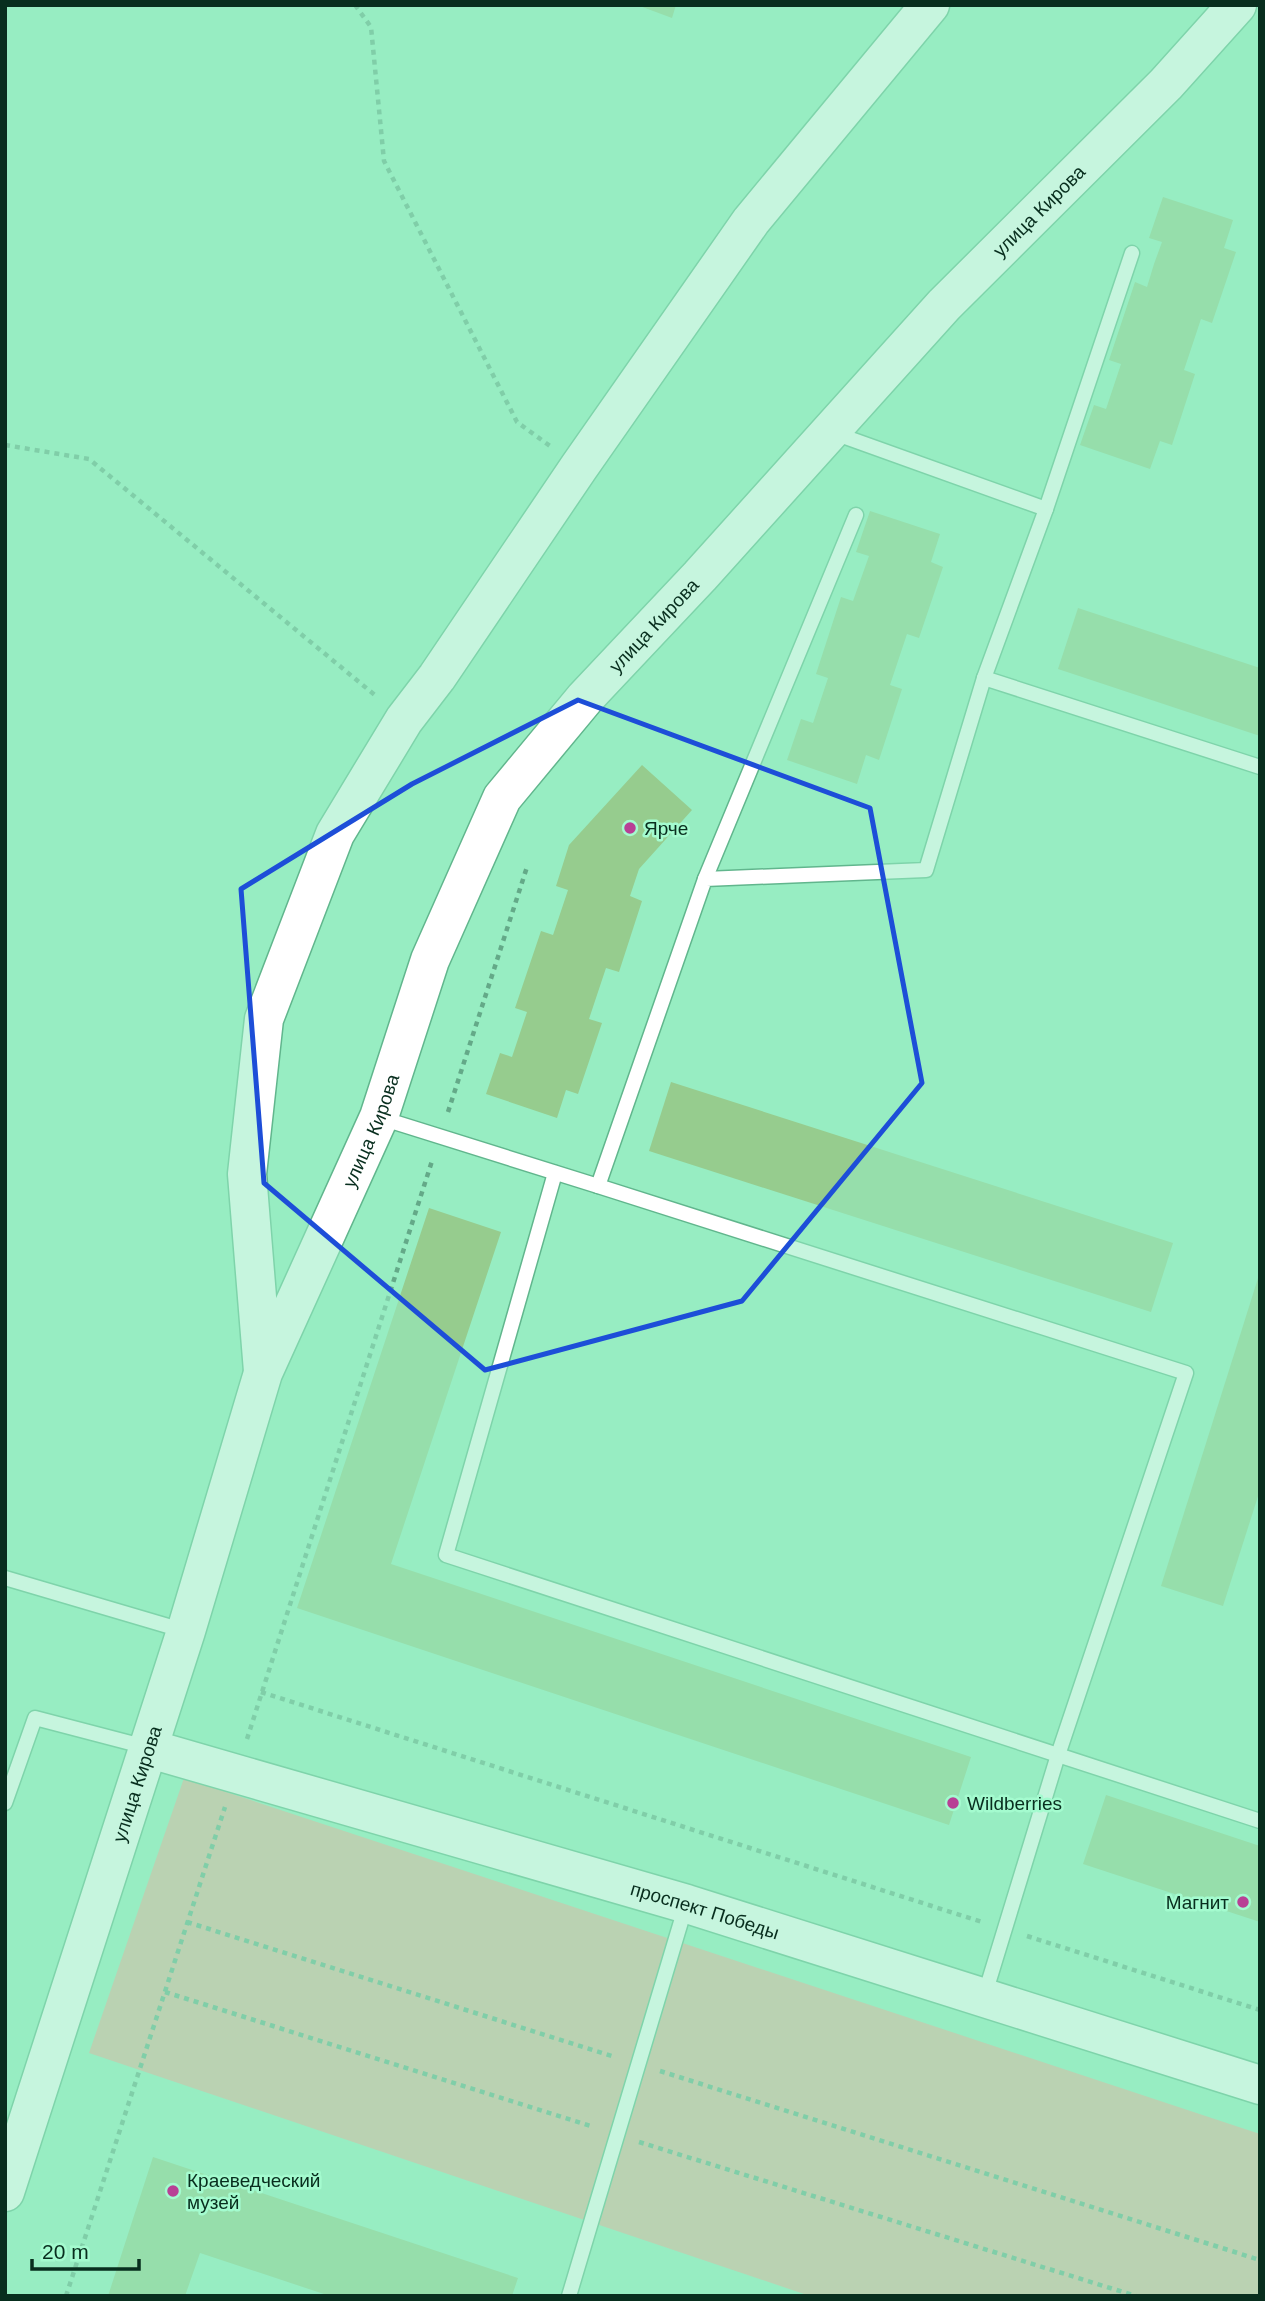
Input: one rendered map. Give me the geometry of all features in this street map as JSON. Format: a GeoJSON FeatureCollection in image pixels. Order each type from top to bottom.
{"type":"FeatureCollection","features":[{"type":"Feature","properties":{"kind":"main road","name":"улица Кирова"},"geometry":{"type":"LineString","coordinates":[[263,1373],[247,1174],[264,1019],[335,834],[404,720],[437,677],[579,467],[751,221],[930,5]]}},
{"type":"Feature","properties":{"kind":"main road","name":"улица Кирова"},"geometry":{"type":"LineString","coordinates":[[5,2192],[13,2138],[187,1631],[263,1373],[379,1117],[430,960],[502,798],[586,698],[700,576],[944,305],[1166,84],[1237,5]]}},
{"type":"Feature","properties":{"kind":"main road","name":"проспект Победы"},"geometry":{"type":"LineString","coordinates":[[147,1748],[687,1903],[1260,2085]]}},
{"type":"Feature","properties":{"kind":"lane"},"geometry":{"type":"LineString","coordinates":[[705,880],[926,870],[984,678],[1046,509],[1132,253]]}},
{"type":"Feature","properties":{"kind":"lane"},"geometry":{"type":"LineString","coordinates":[[831,432],[1046,509]]}},
{"type":"Feature","properties":{"kind":"lane"},"geometry":{"type":"LineString","coordinates":[[598,1186],[705,880],[856,515]]}},
{"type":"Feature","properties":{"kind":"lane"},"geometry":{"type":"LineString","coordinates":[[984,678],[1260,767]]}},
{"type":"Feature","properties":{"kind":"lane"},"geometry":{"type":"LineString","coordinates":[[379,1117],[1186,1373],[1058,1755],[984,1998]]}},
{"type":"Feature","properties":{"kind":"lane"},"geometry":{"type":"LineString","coordinates":[[555,1172],[446,1555],[1260,1821]]}},
{"type":"Feature","properties":{"kind":"lane"},"geometry":{"type":"LineString","coordinates":[[5,1578],[187,1631]]}},
{"type":"Feature","properties":{"kind":"lane"},"geometry":{"type":"LineString","coordinates":[[5,1803],[35,1718],[147,1748]]}},
{"type":"Feature","properties":{"kind":"lane"},"geometry":{"type":"LineString","coordinates":[[569,2296],[687,1903]]}},
{"type":"Feature","properties":{"kind":"path"},"geometry":{"type":"LineString","coordinates":[[355,5],[371,27],[384,161],[517,422],[579,467]]}},
{"type":"Feature","properties":{"kind":"path"},"geometry":{"type":"LineString","coordinates":[[5,445],[89,459],[404,720]]}},
{"type":"Feature","properties":{"kind":"path"},"geometry":{"type":"LineString","coordinates":[[66,2296],[527,867]]}},
{"type":"Feature","properties":{"kind":"path"},"geometry":{"type":"LineString","coordinates":[[261,1692],[1260,2010]]}},
{"type":"Feature","properties":{"kind":"path"},"geometry":{"type":"LineString","coordinates":[[187,1922],[1260,2260]]}},
{"type":"Feature","properties":{"kind":"path"},"geometry":{"type":"LineString","coordinates":[[164,1992],[1136,2296]]}},
{"type":"Feature","properties":{"kind":"highlighted area"},"geometry":{"type":"Polygon","coordinates":[[[578,700],[870,808],[922,1083],[742,1301],[485,1370],[264,1183],[241,889],[412,784],[578,700]]]}},
{"type":"Feature","properties":{"kind":"shaded area"},"geometry":{"type":"Polygon","coordinates":[[[184,1778],[1260,2134],[1260,2296],[810,2296],[89,2053],[184,1778]]]}},
{"type":"Feature","properties":{"kind":"building"},"geometry":{"type":"Polygon","coordinates":[[[637,5],[676,5],[672,18],[637,5]]]}},
{"type":"Feature","properties":{"kind":"building"},"geometry":{"type":"Polygon","coordinates":[[[1163,197],[1233,220],[1224,248],[1236,252],[1212,323],[1201,319],[1184,370],[1195,374],[1172,445],[1160,441],[1150,469],[1080,445],[1094,405],[1106,409],[1121,364],[1109,360],[1135,282],[1147,287],[1162,242],[1149,238],[1163,197]]]}},
{"type":"Feature","properties":{"kind":"building"},"geometry":{"type":"Polygon","coordinates":[[[870,511],[940,534],[931,562],[943,567],[919,638],[907,634],[890,685],[902,689],[879,760],[866,755],[857,784],[787,760],[801,719],[813,723],[828,678],[816,674],[841,597],[853,601],[869,556],[856,552],[870,511]]]}},
{"type":"Feature","properties":{"kind":"building"},"geometry":{"type":"Polygon","coordinates":[[[1078,608],[1260,668],[1260,736],[1058,669],[1078,608]]]}},
{"type":"Feature","properties":{"kind":"building"},"geometry":{"type":"Polygon","coordinates":[[[642,765],[692,810],[639,869],[630,896],[642,901],[619,972],[606,968],[589,1019],[602,1023],[578,1094],[566,1090],[557,1118],[486,1094],[500,1053],[512,1057],[527,1012],[515,1008],[541,931],[553,935],[568,890],[556,886],[569,845],[642,765]]]}},
{"type":"Feature","properties":{"kind":"building"},"geometry":{"type":"Polygon","coordinates":[[[671,1082],[1173,1243],[1151,1312],[649,1151],[671,1082]]]}},
{"type":"Feature","properties":{"kind":"building"},"geometry":{"type":"Polygon","coordinates":[[[429,1208],[501,1232],[391,1564],[971,1757],[949,1825],[297,1608],[429,1208]]]}},
{"type":"Feature","properties":{"kind":"building"},"geometry":{"type":"Polygon","coordinates":[[[1259,1275],[1260,1490],[1223,1606],[1161,1586],[1259,1275]]]}},
{"type":"Feature","properties":{"kind":"building"},"geometry":{"type":"Polygon","coordinates":[[[1106,1795],[1260,1846],[1260,1922],[1083,1864],[1106,1795]]]}},
{"type":"Feature","properties":{"kind":"building"},"geometry":{"type":"Polygon","coordinates":[[[153,2157],[518,2278],[512,2296],[330,2296],[200,2253],[185,2296],[108,2296],[153,2157]]]}},
{"type":"Feature","properties":{"kind":"place","name":"Ярче"},"geometry":{"type":"Point","coordinates":[630,828]}},
{"type":"Feature","properties":{"kind":"place","name":"Wildberries"},"geometry":{"type":"Point","coordinates":[953,1803]}},
{"type":"Feature","properties":{"kind":"place","name":"Магнит"},"geometry":{"type":"Point","coordinates":[1243,1902]}},
{"type":"Feature","properties":{"kind":"place","name":"Краеведческий музей"},"geometry":{"type":"Point","coordinates":[173,2191]}}]}
